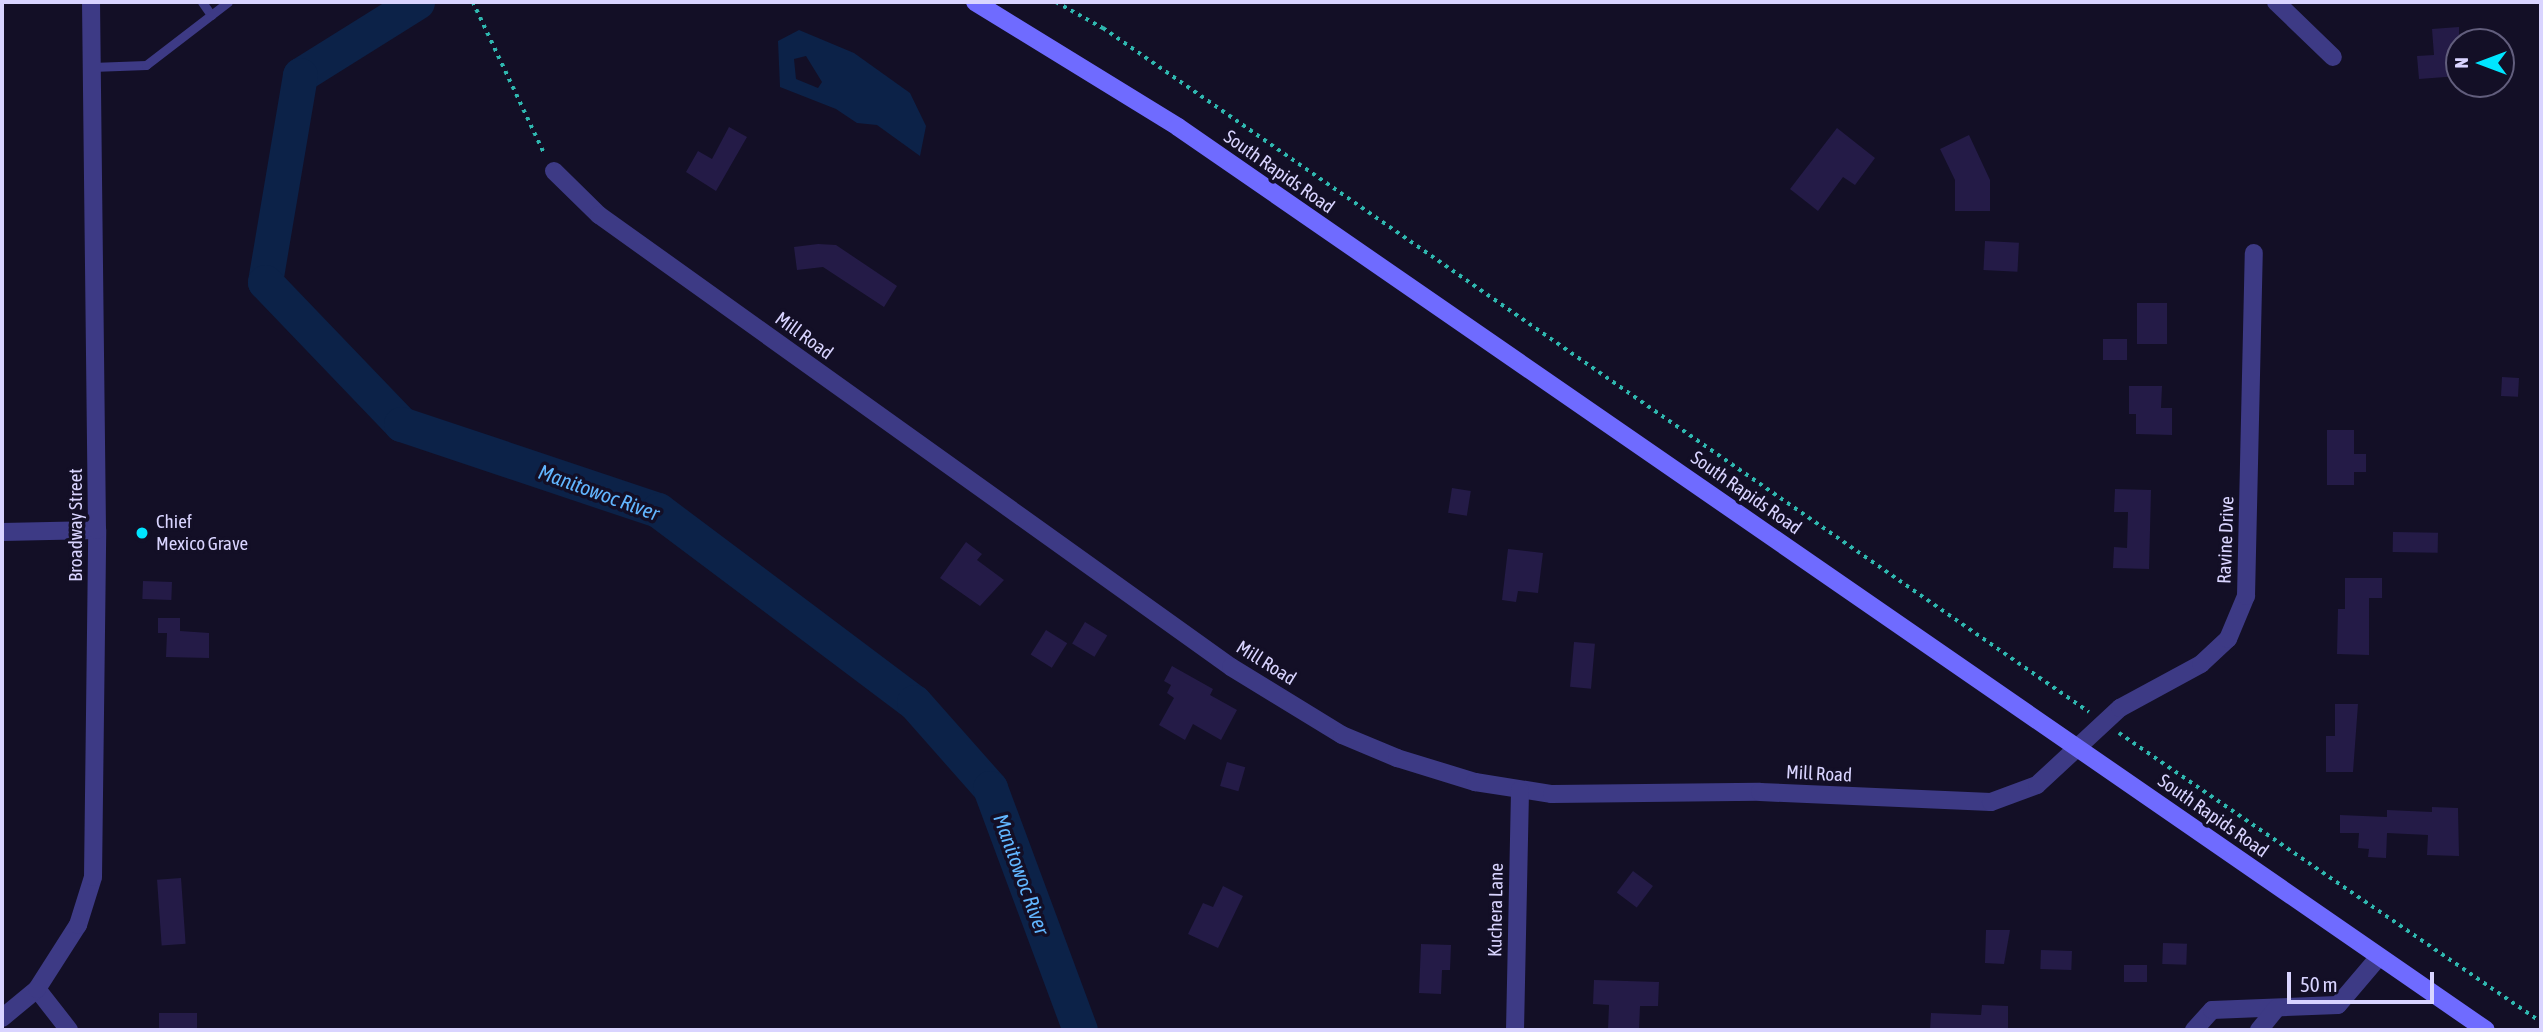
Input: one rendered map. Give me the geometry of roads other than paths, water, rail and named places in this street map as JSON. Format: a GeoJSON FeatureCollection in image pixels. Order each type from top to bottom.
{"type":"FeatureCollection","features":[{"type":"Feature","properties":{"kind":"main road","name":"South Rapids Road"},"geometry":{"type":"LineString","coordinates":[[975,2],[1178,127],[2080,748],[2378,958],[2486,1030]]}},
{"type":"Feature","properties":{"kind":"street","name":"Broadway Street"},"geometry":{"type":"LineString","coordinates":[[2,1018],[37,989],[78,925],[93,877],[97,530],[91,2]]}},
{"type":"Feature","properties":{"kind":"street"},"geometry":{"type":"LineString","coordinates":[[2276,2],[2333,57]]}},
{"type":"Feature","properties":{"kind":"street","name":"Mill Road"},"geometry":{"type":"LineString","coordinates":[[554,171],[598,215],[1231,667],[1342,735],[1397,758],[1475,782],[1520,790],[1760,792],[1991,802],[2038,785],[2080,748]]}},
{"type":"Feature","properties":{"kind":"street","name":"Ravine Drive"},"geometry":{"type":"LineString","coordinates":[[2080,748],[2120,708],[2201,664],[2228,639],[2246,596],[2254,253]]}},
{"type":"Feature","properties":{"kind":"street"},"geometry":{"type":"LineString","coordinates":[[2,532],[97,530]]}},
{"type":"Feature","properties":{"kind":"street","name":"Kuchera Lane"},"geometry":{"type":"LineString","coordinates":[[1514,1030],[1520,790]]}},
{"type":"Feature","properties":{"kind":"street"},"geometry":{"type":"LineString","coordinates":[[2194,1030],[2212,1010],[2338,1005],[2378,958]]}},
{"type":"Feature","properties":{"kind":"street"},"geometry":{"type":"LineString","coordinates":[[37,989],[69,1030]]}},
{"type":"Feature","properties":{"kind":"street"},"geometry":{"type":"LineString","coordinates":[[2259,1030],[2277,1008]]}},
{"type":"Feature","properties":{"kind":"lane"},"geometry":{"type":"LineString","coordinates":[[202,2],[215,8]]}},
{"type":"Feature","properties":{"kind":"lane"},"geometry":{"type":"LineString","coordinates":[[92,67],[146,65],[215,8],[228,2]]}},
{"type":"Feature","properties":{"kind":"water"},"geometry":{"type":"Polygon","coordinates":[[[799,30],[854,53],[910,93],[926,126],[920,156],[877,125],[857,123],[836,109],[780,87],[778,41],[799,30]],[[806,56],[794,59],[796,79],[818,88],[822,82],[806,56]]]}},
{"type":"Feature","properties":{"kind":"waterway","name":"Manitowoc River"},"geometry":{"type":"LineString","coordinates":[[417,2],[300,75],[265,282],[401,424],[658,510],[914,702],[990,788],[1080,1030]]}},
{"type":"Feature","properties":{"kind":"place","name":"Chief Mexico Grave"},"geometry":{"type":"Point","coordinates":[142,533]}}]}
